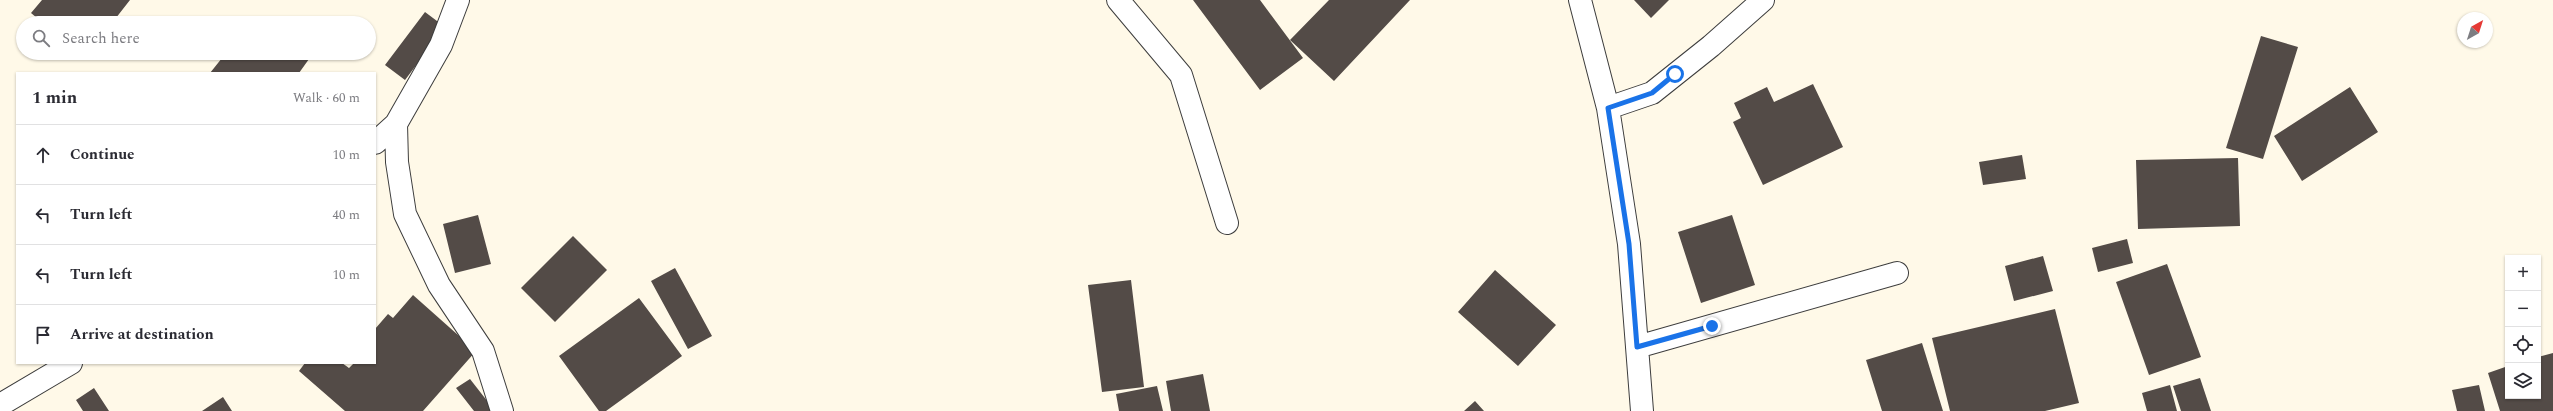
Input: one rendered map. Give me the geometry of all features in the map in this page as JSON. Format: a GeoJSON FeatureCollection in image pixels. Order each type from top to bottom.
{"type":"FeatureCollection","features":[{"type":"Feature","properties":{"kind":"street"},"geometry":{"type":"LineString","coordinates":[[376,142],[396,124],[442,45],[458,0]]}},
{"type":"Feature","properties":{"kind":"street"},"geometry":{"type":"LineString","coordinates":[[1118,0],[1181,75],[1227,223]]}},
{"type":"Feature","properties":{"kind":"street"},"geometry":{"type":"LineString","coordinates":[[1580,0],[1608,108],[1629,244],[1642,411]]}},
{"type":"Feature","properties":{"kind":"street"},"geometry":{"type":"LineString","coordinates":[[1608,108],[1652,93],[1710,46],[1762,0]]}},
{"type":"Feature","properties":{"kind":"street"},"geometry":{"type":"LineString","coordinates":[[396,124],[397,162],[405,214],[439,285],[484,351],[502,411]]}},
{"type":"Feature","properties":{"kind":"street"},"geometry":{"type":"LineString","coordinates":[[1637,347],[1897,273]]}},
{"type":"Feature","properties":{"kind":"street"},"geometry":{"type":"LineString","coordinates":[[0,405],[70,364]]}},
{"type":"Feature","properties":{"kind":"building"},"geometry":{"type":"Polygon","coordinates":[[[42,0],[130,0],[117,16],[35,16],[31,13],[42,0]]]}},
{"type":"Feature","properties":{"kind":"building"},"geometry":{"type":"Polygon","coordinates":[[[1193,0],[1260,0],[1303,58],[1260,90],[1193,0]]]}},
{"type":"Feature","properties":{"kind":"building"},"geometry":{"type":"Polygon","coordinates":[[[1329,0],[1410,0],[1334,81],[1290,40],[1329,0]]]}},
{"type":"Feature","properties":{"kind":"building"},"geometry":{"type":"Polygon","coordinates":[[[1634,0],[1669,0],[1651,18],[1634,0]]]}},
{"type":"Feature","properties":{"kind":"building"},"geometry":{"type":"Polygon","coordinates":[[[425,12],[445,27],[405,80],[385,65],[425,12]]]}},
{"type":"Feature","properties":{"kind":"building"},"geometry":{"type":"Polygon","coordinates":[[[2261,36],[2298,47],[2263,159],[2226,148],[2261,36]]]}},
{"type":"Feature","properties":{"kind":"building"},"geometry":{"type":"Polygon","coordinates":[[[220,60],[308,60],[300,72],[211,72],[220,60]]]}},
{"type":"Feature","properties":{"kind":"building"},"geometry":{"type":"Polygon","coordinates":[[[1813,84],[1843,147],[1763,185],[1733,122],[1741,118],[1734,103],[1767,87],[1774,102],[1813,84]]]}},
{"type":"Feature","properties":{"kind":"building"},"geometry":{"type":"Polygon","coordinates":[[[2350,87],[2378,132],[2302,181],[2274,136],[2350,87]]]}},
{"type":"Feature","properties":{"kind":"building"},"geometry":{"type":"Polygon","coordinates":[[[2022,155],[2026,179],[1983,185],[1979,162],[2022,155]]]}},
{"type":"Feature","properties":{"kind":"building"},"geometry":{"type":"Polygon","coordinates":[[[2238,158],[2240,226],[2138,229],[2136,160],[2238,158]]]}},
{"type":"Feature","properties":{"kind":"building"},"geometry":{"type":"Polygon","coordinates":[[[478,215],[491,264],[455,273],[443,224],[478,215]]]}},
{"type":"Feature","properties":{"kind":"building"},"geometry":{"type":"Polygon","coordinates":[[[1732,215],[1755,285],[1701,303],[1678,232],[1732,215]]]}},
{"type":"Feature","properties":{"kind":"building"},"geometry":{"type":"Polygon","coordinates":[[[573,236],[607,270],[555,322],[521,288],[573,236]]]}},
{"type":"Feature","properties":{"kind":"building"},"geometry":{"type":"Polygon","coordinates":[[[2127,239],[2133,263],[2098,272],[2092,248],[2127,239]]]}},
{"type":"Feature","properties":{"kind":"building"},"geometry":{"type":"Polygon","coordinates":[[[2043,256],[2053,291],[2014,301],[2005,266],[2043,256]]]}},
{"type":"Feature","properties":{"kind":"building"},"geometry":{"type":"Polygon","coordinates":[[[2167,264],[2201,357],[2149,375],[2116,282],[2167,264]]]}},
{"type":"Feature","properties":{"kind":"building"},"geometry":{"type":"Polygon","coordinates":[[[675,268],[712,336],[688,349],[651,281],[675,268]]]}},
{"type":"Feature","properties":{"kind":"building"},"geometry":{"type":"Polygon","coordinates":[[[1495,270],[1556,325],[1518,366],[1458,312],[1495,270]]]}},
{"type":"Feature","properties":{"kind":"building"},"geometry":{"type":"Polygon","coordinates":[[[1131,280],[1144,387],[1102,392],[1088,285],[1131,280]]]}},
{"type":"Feature","properties":{"kind":"building"},"geometry":{"type":"Polygon","coordinates":[[[413,295],[476,351],[423,411],[345,411],[299,371],[304,364],[343,364],[349,368],[353,364],[376,364],[376,328],[388,314],[393,318],[413,295]]]}},
{"type":"Feature","properties":{"kind":"building"},"geometry":{"type":"Polygon","coordinates":[[[639,298],[682,356],[606,411],[599,411],[559,356],[639,298]]]}},
{"type":"Feature","properties":{"kind":"building"},"geometry":{"type":"Polygon","coordinates":[[[2055,309],[2079,403],[2045,411],[1950,411],[1932,338],[2055,309]]]}},
{"type":"Feature","properties":{"kind":"building"},"geometry":{"type":"Polygon","coordinates":[[[1922,343],[1943,411],[1882,411],[1866,360],[1922,343]]]}},
{"type":"Feature","properties":{"kind":"building"},"geometry":{"type":"Polygon","coordinates":[[[2553,353],[2553,411],[2500,411],[2488,373],[2505,367],[2505,399],[2541,399],[2541,356],[2553,353]]]}},
{"type":"Feature","properties":{"kind":"building"},"geometry":{"type":"Polygon","coordinates":[[[1203,374],[1210,411],[1171,411],[1166,381],[1203,374]]]}},
{"type":"Feature","properties":{"kind":"building"},"geometry":{"type":"Polygon","coordinates":[[[2200,378],[2211,411],[2181,411],[2173,386],[2200,378]]]}},
{"type":"Feature","properties":{"kind":"building"},"geometry":{"type":"Polygon","coordinates":[[[470,379],[495,411],[474,411],[456,388],[470,379]]]}},
{"type":"Feature","properties":{"kind":"building"},"geometry":{"type":"Polygon","coordinates":[[[2170,385],[2177,411],[2147,411],[2142,393],[2170,385]]]}},
{"type":"Feature","properties":{"kind":"building"},"geometry":{"type":"Polygon","coordinates":[[[2479,385],[2485,411],[2457,411],[2452,390],[2479,385]]]}},
{"type":"Feature","properties":{"kind":"building"},"geometry":{"type":"Polygon","coordinates":[[[1157,386],[1163,411],[1119,411],[1116,394],[1157,386]]]}},
{"type":"Feature","properties":{"kind":"building"},"geometry":{"type":"Polygon","coordinates":[[[94,388],[109,411],[83,411],[76,400],[94,388]]]}},
{"type":"Feature","properties":{"kind":"building"},"geometry":{"type":"Polygon","coordinates":[[[223,397],[232,411],[202,411],[223,397]]]}},
{"type":"Feature","properties":{"kind":"building"},"geometry":{"type":"Polygon","coordinates":[[[1475,401],[1484,411],[1464,411],[1475,401]]]}},
{"type":"Feature","properties":{"kind":"route"},"geometry":{"type":"LineString","coordinates":[[1675,74],[1652,93],[1608,108],[1629,244],[1637,347],[1712,326]]}}]}
